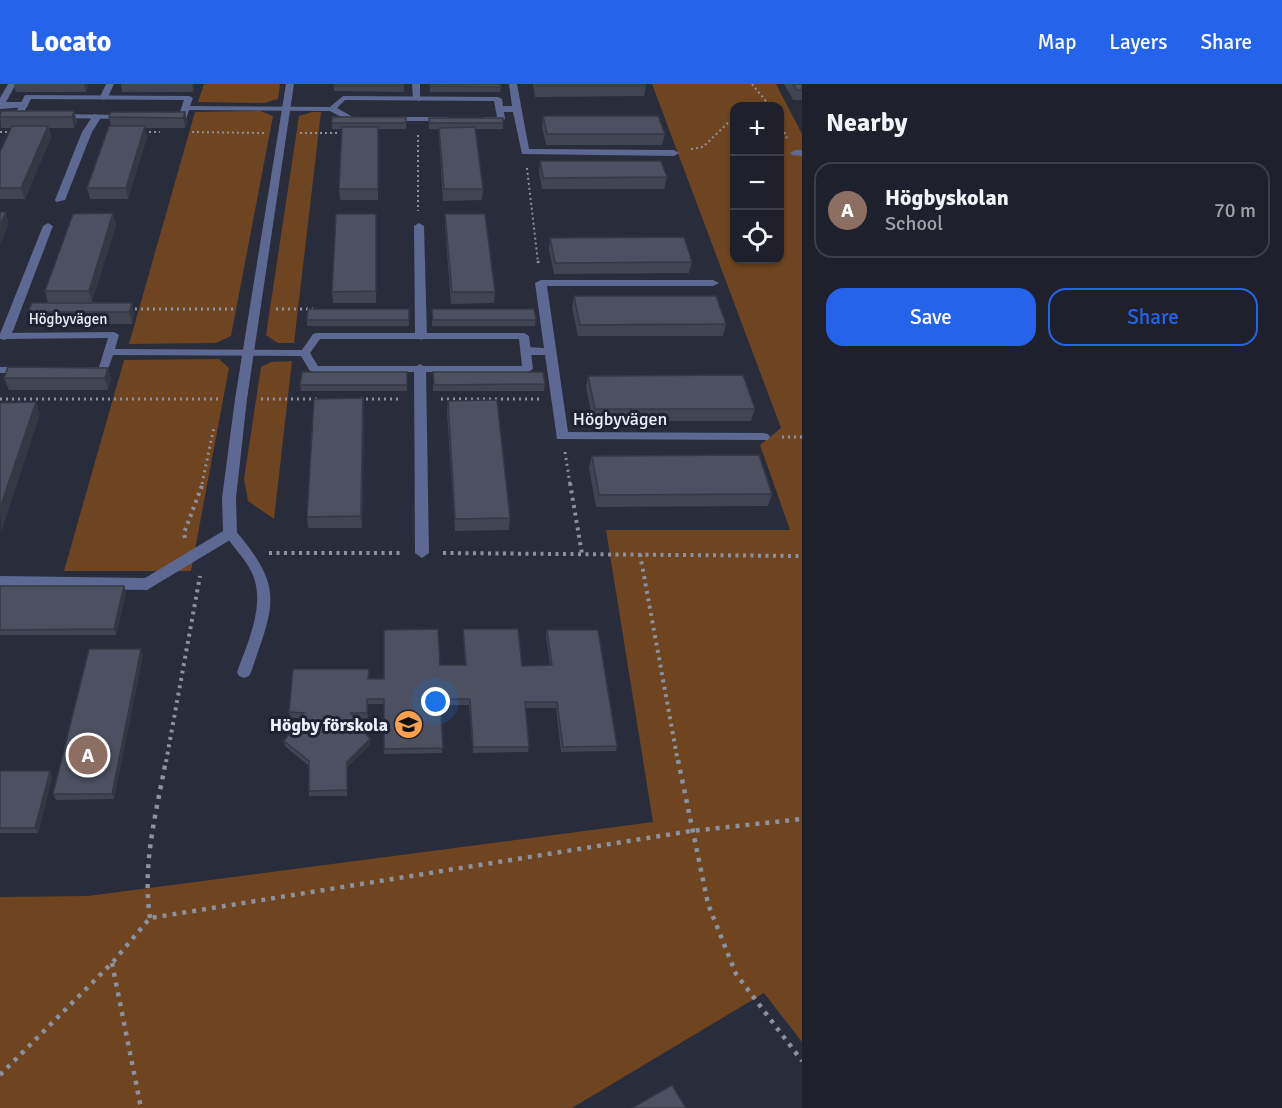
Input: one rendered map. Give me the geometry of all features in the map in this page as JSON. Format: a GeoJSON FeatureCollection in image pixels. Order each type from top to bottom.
{"type":"FeatureCollection","features":[{"type":"Feature","properties":{"kind":"street"},"geometry":{"type":"LineString","coordinates":[[0,106],[12,84]]}},
{"type":"Feature","properties":{"kind":"street"},"geometry":{"type":"LineString","coordinates":[[104,98],[110,84]]}},
{"type":"Feature","properties":{"kind":"street"},"geometry":{"type":"LineString","coordinates":[[0,582],[147,584],[230,533],[229,498],[241,399],[290,84]]}},
{"type":"Feature","properties":{"kind":"street"},"geometry":{"type":"LineString","coordinates":[[416,84],[417,99]]}},
{"type":"Feature","properties":{"kind":"street"},"geometry":{"type":"LineString","coordinates":[[513,84],[525,152],[674,153]]}},
{"type":"Feature","properties":{"kind":"street"},"geometry":{"type":"LineString","coordinates":[[0,106],[24,105]]}},
{"type":"Feature","properties":{"kind":"street"},"geometry":{"type":"LineString","coordinates":[[500,109],[517,109]]}},
{"type":"Feature","properties":{"kind":"street"},"geometry":{"type":"LineString","coordinates":[[60,200],[87,132],[97,116]]}},
{"type":"Feature","properties":{"kind":"street","name":"Högbyvägen"},"geometry":{"type":"LineString","coordinates":[[2,336],[48,226]]}},
{"type":"Feature","properties":{"kind":"street"},"geometry":{"type":"LineString","coordinates":[[419,226],[421,336]]}},
{"type":"Feature","properties":{"kind":"street"},"geometry":{"type":"LineString","coordinates":[[541,283],[713,284]]}},
{"type":"Feature","properties":{"kind":"street","name":"Högbyvägen"},"geometry":{"type":"LineString","coordinates":[[541,283],[562,436],[764,437]]}},
{"type":"Feature","properties":{"kind":"street"},"geometry":{"type":"LineString","coordinates":[[526,351],[551,352]]}},
{"type":"Feature","properties":{"kind":"street"},"geometry":{"type":"LineString","coordinates":[[420,369],[422,553]]}},
{"type":"Feature","properties":{"kind":"lane"},"geometry":{"type":"LineString","coordinates":[[40,116],[18,116],[28,97],[189,98],[183,117],[161,117]]}},
{"type":"Feature","properties":{"kind":"lane"},"geometry":{"type":"LineString","coordinates":[[332,109],[343,99],[498,99],[501,119],[480,119]]}},
{"type":"Feature","properties":{"kind":"lane"},"geometry":{"type":"LineString","coordinates":[[185,108],[332,109],[351,119],[373,119]]}},
{"type":"Feature","properties":{"kind":"lane"},"geometry":{"type":"LineString","coordinates":[[51,116],[140,117]]}},
{"type":"Feature","properties":{"kind":"lane"},"geometry":{"type":"LineString","coordinates":[[384,119],[459,119]]}},
{"type":"Feature","properties":{"kind":"lane","name":"Högbyvägen"},"geometry":{"type":"LineString","coordinates":[[2,336],[114,335],[103,370],[80,370]]}},
{"type":"Feature","properties":{"kind":"lane"},"geometry":{"type":"LineString","coordinates":[[317,336],[524,336],[526,351],[528,369],[314,369],[305,353],[317,336]]}},
{"type":"Feature","properties":{"kind":"lane","name":"Högbyvägen"},"geometry":{"type":"LineString","coordinates":[[110,352],[305,353]]}},
{"type":"Feature","properties":{"kind":"lane"},"geometry":{"type":"LineString","coordinates":[[0,370],[34,370]]}},
{"type":"Feature","properties":{"kind":"lane"},"geometry":{"type":"LineString","coordinates":[[230,533],[252,560],[264,590],[259,630],[244,672]]}},
{"type":"Feature","properties":{"kind":"path"},"geometry":{"type":"LineString","coordinates":[[752,84],[767,102]]}},
{"type":"Feature","properties":{"kind":"path"},"geometry":{"type":"LineString","coordinates":[[417,119],[417,198]]}},
{"type":"Feature","properties":{"kind":"path"},"geometry":{"type":"LineString","coordinates":[[674,153],[703,147],[730,122]]}},
{"type":"Feature","properties":{"kind":"path"},"geometry":{"type":"LineString","coordinates":[[525,152],[541,283]]}},
{"type":"Feature","properties":{"kind":"path"},"geometry":{"type":"LineString","coordinates":[[0,399],[325,399]]}},
{"type":"Feature","properties":{"kind":"path"},"geometry":{"type":"LineString","coordinates":[[348,399],[557,399]]}},
{"type":"Feature","properties":{"kind":"path"},"geometry":{"type":"LineString","coordinates":[[562,436],[582,554]]}},
{"type":"Feature","properties":{"kind":"path"},"geometry":{"type":"LineString","coordinates":[[252,560],[264,553],[802,556]]}},
{"type":"Feature","properties":{"kind":"path"},"geometry":{"type":"LineString","coordinates":[[640,554],[691,831],[708,904],[736,974],[802,1061]]}},
{"type":"Feature","properties":{"kind":"path"},"geometry":{"type":"LineString","coordinates":[[0,1075],[112,963],[150,918],[691,831],[802,819]]}},
{"type":"Feature","properties":{"kind":"path"},"geometry":{"type":"LineString","coordinates":[[112,963],[141,1108]]}},
{"type":"Feature","properties":{"kind":"shaded area"},"geometry":{"type":"Polygon","coordinates":[[[204,84],[280,84],[278,99],[264,103],[198,102],[204,84]]]}},
{"type":"Feature","properties":{"kind":"shaded area"},"geometry":{"type":"Polygon","coordinates":[[[652,84],[776,84],[802,134],[802,1042],[764,993],[572,1108],[0,1108],[0,897],[88,896],[653,822],[606,530],[790,530],[760,445],[781,428],[652,84]]]}},
{"type":"Feature","properties":{"kind":"shaded area"},"geometry":{"type":"Polygon","coordinates":[[[260,111],[273,116],[231,336],[216,343],[129,344],[195,112],[260,111]]]}},
{"type":"Feature","properties":{"kind":"shaded area"},"geometry":{"type":"Polygon","coordinates":[[[321,112],[294,343],[278,343],[266,335],[299,116],[321,112]]]}},
{"type":"Feature","properties":{"kind":"shaded area"},"geometry":{"type":"Polygon","coordinates":[[[219,359],[229,368],[191,571],[64,571],[124,360],[219,359]]]}},
{"type":"Feature","properties":{"kind":"shaded area"},"geometry":{"type":"Polygon","coordinates":[[[292,361],[274,519],[248,501],[244,479],[261,367],[271,362],[292,361]]]}},
{"type":"Feature","properties":{"kind":"building"},"geometry":{"type":"Polygon","coordinates":[[[334,84],[404,84],[404,86],[334,86],[334,84]]]}},
{"type":"Feature","properties":{"kind":"building"},"geometry":{"type":"Polygon","coordinates":[[[430,84],[500,84],[501,87],[430,86],[430,84]]]}},
{"type":"Feature","properties":{"kind":"building"},"geometry":{"type":"Polygon","coordinates":[[[536,84],[646,84],[646,86],[536,86],[536,84]]]}},
{"type":"Feature","properties":{"kind":"building"},"geometry":{"type":"Polygon","coordinates":[[[793,84],[802,84],[802,90],[797,90],[793,84]]]}},
{"type":"Feature","properties":{"kind":"building"},"geometry":{"type":"Polygon","coordinates":[[[1,111],[74,111],[72,117],[0,117],[1,111]]]}},
{"type":"Feature","properties":{"kind":"building"},"geometry":{"type":"Polygon","coordinates":[[[111,112],[185,112],[183,118],[109,117],[111,112]]]}},
{"type":"Feature","properties":{"kind":"building"},"geometry":{"type":"Polygon","coordinates":[[[543,116],[658,116],[665,134],[547,134],[543,116]]]}},
{"type":"Feature","properties":{"kind":"building"},"geometry":{"type":"Polygon","coordinates":[[[332,117],[406,117],[406,123],[332,123],[332,117]]]}},
{"type":"Feature","properties":{"kind":"building"},"geometry":{"type":"Polygon","coordinates":[[[429,118],[503,118],[503,123],[429,123],[429,118]]]}},
{"type":"Feature","properties":{"kind":"building"},"geometry":{"type":"Polygon","coordinates":[[[12,126],[48,126],[21,188],[0,188],[0,152],[12,126]]]}},
{"type":"Feature","properties":{"kind":"building"},"geometry":{"type":"Polygon","coordinates":[[[109,126],[145,126],[126,188],[87,188],[109,126]]]}},
{"type":"Feature","properties":{"kind":"building"},"geometry":{"type":"Polygon","coordinates":[[[342,127],[378,127],[378,189],[339,189],[342,127]]]}},
{"type":"Feature","properties":{"kind":"building"},"geometry":{"type":"Polygon","coordinates":[[[475,127],[483,189],[444,189],[439,128],[475,127]]]}},
{"type":"Feature","properties":{"kind":"building"},"geometry":{"type":"Polygon","coordinates":[[[540,161],[661,161],[667,177],[543,178],[540,161]]]}},
{"type":"Feature","properties":{"kind":"building"},"geometry":{"type":"Polygon","coordinates":[[[0,212],[6,212],[0,225],[0,212]]]}},
{"type":"Feature","properties":{"kind":"building"},"geometry":{"type":"Polygon","coordinates":[[[113,213],[89,291],[45,291],[73,214],[113,213]]]}},
{"type":"Feature","properties":{"kind":"building"},"geometry":{"type":"Polygon","coordinates":[[[336,214],[376,214],[376,291],[332,292],[336,214]]]}},
{"type":"Feature","properties":{"kind":"building"},"geometry":{"type":"Polygon","coordinates":[[[445,214],[485,214],[495,292],[452,292],[445,214]]]}},
{"type":"Feature","properties":{"kind":"building"},"geometry":{"type":"Polygon","coordinates":[[[684,237],[692,262],[555,263],[550,238],[684,237]]]}},
{"type":"Feature","properties":{"kind":"building"},"geometry":{"type":"Polygon","coordinates":[[[574,296],[716,296],[726,324],[580,325],[574,296]]]}},
{"type":"Feature","properties":{"kind":"building"},"geometry":{"type":"Polygon","coordinates":[[[32,303],[132,303],[129,312],[28,312],[32,303]]]}},
{"type":"Feature","properties":{"kind":"building"},"geometry":{"type":"Polygon","coordinates":[[[308,309],[409,309],[409,320],[307,320],[308,309]]]}},
{"type":"Feature","properties":{"kind":"building"},"geometry":{"type":"Polygon","coordinates":[[[432,309],[534,309],[536,320],[433,320],[432,309]]]}},
{"type":"Feature","properties":{"kind":"building"},"geometry":{"type":"Polygon","coordinates":[[[8,367],[108,368],[105,378],[4,378],[8,367]]]}},
{"type":"Feature","properties":{"kind":"building"},"geometry":{"type":"Polygon","coordinates":[[[302,372],[407,372],[407,385],[300,385],[302,372]]]}},
{"type":"Feature","properties":{"kind":"building"},"geometry":{"type":"Polygon","coordinates":[[[433,372],[543,372],[545,384],[434,385],[433,372]]]}},
{"type":"Feature","properties":{"kind":"building"},"geometry":{"type":"Polygon","coordinates":[[[743,375],[755,409],[595,409],[588,376],[743,375]]]}},
{"type":"Feature","properties":{"kind":"building"},"geometry":{"type":"Polygon","coordinates":[[[363,398],[361,516],[307,517],[314,399],[363,398]]]}},
{"type":"Feature","properties":{"kind":"building"},"geometry":{"type":"Polygon","coordinates":[[[497,400],[510,518],[455,519],[448,401],[497,400]]]}},
{"type":"Feature","properties":{"kind":"building"},"geometry":{"type":"Polygon","coordinates":[[[36,402],[0,508],[0,403],[36,402]]]}},
{"type":"Feature","properties":{"kind":"building"},"geometry":{"type":"Polygon","coordinates":[[[759,455],[772,494],[599,495],[592,456],[759,455]]]}},
{"type":"Feature","properties":{"kind":"building"},"geometry":{"type":"Polygon","coordinates":[[[0,586],[124,586],[114,629],[0,630],[0,586]]]}},
{"type":"Feature","properties":{"kind":"building"},"geometry":{"type":"Polygon","coordinates":[[[438,629],[440,665],[466,665],[463,629],[518,629],[522,666],[552,665],[547,630],[598,630],[617,746],[563,747],[557,702],[525,702],[529,747],[473,747],[470,699],[440,699],[443,748],[384,749],[384,699],[367,699],[367,713],[351,713],[370,739],[347,762],[347,790],[309,791],[309,761],[284,741],[304,713],[289,712],[293,669],[369,669],[368,679],[384,679],[384,630],[438,629]]]}},
{"type":"Feature","properties":{"kind":"building"},"geometry":{"type":"Polygon","coordinates":[[[89,649],[141,649],[112,794],[53,794],[89,649]]]}},
{"type":"Feature","properties":{"kind":"building"},"geometry":{"type":"Polygon","coordinates":[[[0,771],[50,771],[35,828],[0,828],[0,771]]]}},
{"type":"Feature","properties":{"kind":"building"},"geometry":{"type":"Polygon","coordinates":[[[672,1085],[686,1108],[632,1108],[672,1085]]]}},
{"type":"Feature","properties":{"kind":"place","name":"Högby förskola"},"geometry":{"type":"Point","coordinates":[409,725]}},
{"type":"Feature","properties":{"kind":"place","name":"Högbyskolan"},"geometry":{"type":"Point","coordinates":[88,755]}}]}
